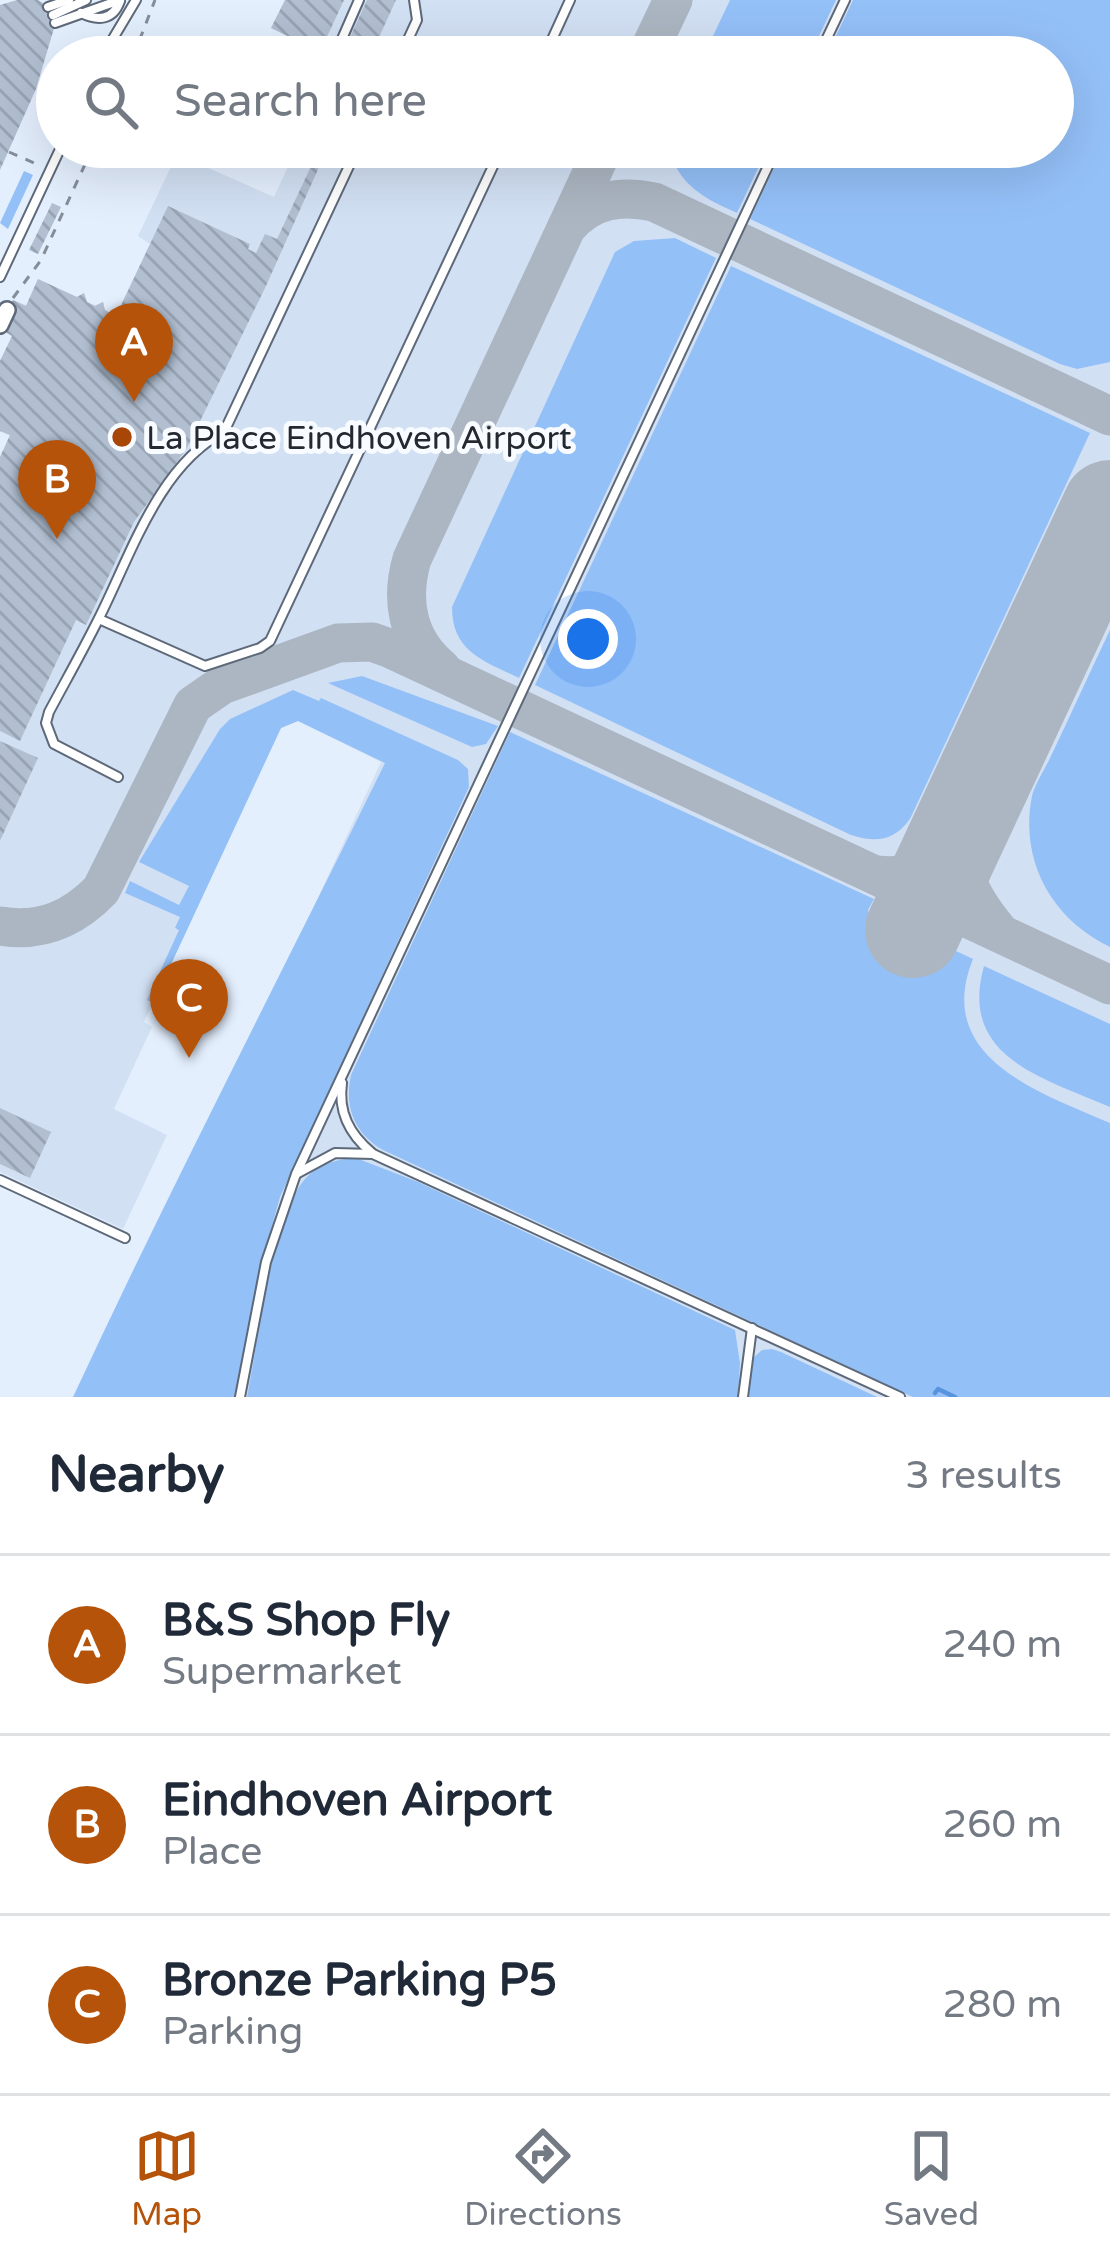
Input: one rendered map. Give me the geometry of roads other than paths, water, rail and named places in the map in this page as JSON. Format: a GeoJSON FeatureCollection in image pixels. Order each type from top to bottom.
{"type":"FeatureCollection","features":[{"type":"Feature","properties":{"kind":"lane"},"geometry":{"type":"LineString","coordinates":[[52,15],[69,0]]}},
{"type":"Feature","properties":{"kind":"lane"},"geometry":{"type":"LineString","coordinates":[[52,15],[86,0]]}},
{"type":"Feature","properties":{"kind":"lane"},"geometry":{"type":"LineString","coordinates":[[52,15],[80,13],[120,0]]}},
{"type":"Feature","properties":{"kind":"lane"},"geometry":{"type":"LineString","coordinates":[[115,36],[136,0]]}},
{"type":"Feature","properties":{"kind":"lane"},"geometry":{"type":"LineString","coordinates":[[343,36],[359,0]]}},
{"type":"Feature","properties":{"kind":"lane"},"geometry":{"type":"LineString","coordinates":[[410,36],[417,20],[414,0]]}},
{"type":"Feature","properties":{"kind":"lane"},"geometry":{"type":"LineString","coordinates":[[554,36],[570,0]]}},
{"type":"Feature","properties":{"kind":"lane"},"geometry":{"type":"LineString","coordinates":[[828,36],[845,0]]}},
{"type":"Feature","properties":{"kind":"lane"},"geometry":{"type":"LineString","coordinates":[[0,278],[51,168]]}},
{"type":"Feature","properties":{"kind":"lane"},"geometry":{"type":"LineString","coordinates":[[118,777],[60,749],[49,737],[46,723],[140,527],[186,461],[203,442],[224,432],[348,168]]}},
{"type":"Feature","properties":{"kind":"lane"},"geometry":{"type":"LineString","coordinates":[[99,619],[205,666],[270,641],[492,168]]}},
{"type":"Feature","properties":{"kind":"lane"},"geometry":{"type":"LineString","coordinates":[[240,1397],[266,1262],[296,1174],[766,168]]}},
{"type":"Feature","properties":{"kind":"lane"},"geometry":{"type":"LineString","coordinates":[[344,1072],[340,1096],[345,1120],[373,1154]]}},
{"type":"Feature","properties":{"kind":"lane"},"geometry":{"type":"LineString","coordinates":[[296,1174],[335,1153],[373,1154],[900,1397]]}},
{"type":"Feature","properties":{"kind":"lane"},"geometry":{"type":"LineString","coordinates":[[0,1180],[125,1238]]}},
{"type":"Feature","properties":{"kind":"lane"},"geometry":{"type":"LineString","coordinates":[[743,1397],[752,1328]]}},
{"type":"Feature","properties":{"kind":"waterway"},"geometry":{"type":"LineString","coordinates":[[935,1393],[938,1389],[955,1397]]}},
{"type":"Feature","properties":{"kind":"place","name":"B&S Shop Fly"},"geometry":{"type":"Point","coordinates":[134,402]}},
{"type":"Feature","properties":{"kind":"place","name":"La Place Eindhoven Airport"},"geometry":{"type":"Point","coordinates":[122,437]}},
{"type":"Feature","properties":{"kind":"place","name":"Eindhoven Airport"},"geometry":{"type":"Point","coordinates":[57,539]}},
{"type":"Feature","properties":{"kind":"place","name":"Bronze Parking P5"},"geometry":{"type":"Point","coordinates":[189,1058]}}]}
